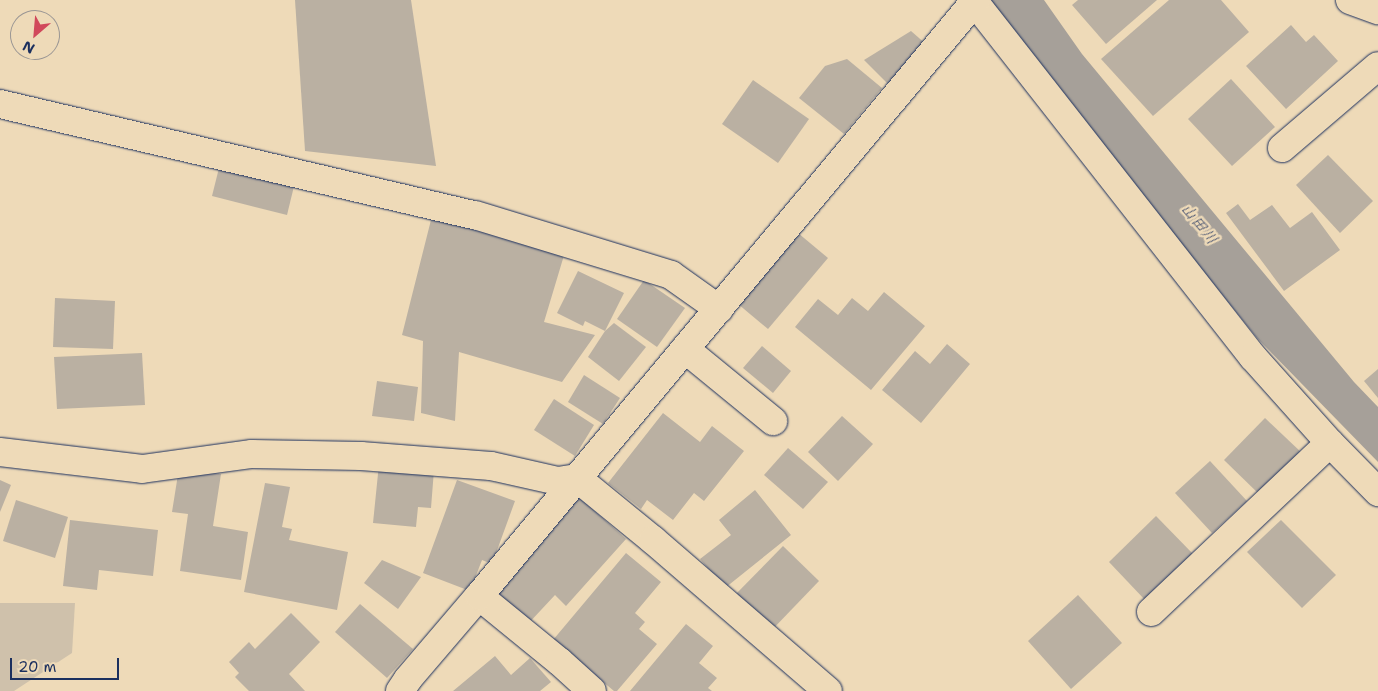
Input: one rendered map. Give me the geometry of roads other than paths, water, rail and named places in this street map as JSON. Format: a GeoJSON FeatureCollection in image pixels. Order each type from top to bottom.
{"type":"FeatureCollection","features":[{"type":"Feature","properties":{"kind":"street"},"geometry":{"type":"LineString","coordinates":[[1350,0],[1378,10]]}},
{"type":"Feature","properties":{"kind":"street"},"geometry":{"type":"LineString","coordinates":[[400,691],[408,679],[975,1],[1253,357],[1330,443],[1378,492]]}},
{"type":"Feature","properties":{"kind":"street"},"geometry":{"type":"LineString","coordinates":[[1282,148],[1378,66]]}},
{"type":"Feature","properties":{"kind":"street"},"geometry":{"type":"LineString","coordinates":[[0,104],[475,215],[671,275],[719,309]]}},
{"type":"Feature","properties":{"kind":"street"},"geometry":{"type":"LineString","coordinates":[[685,349],[773,421]]}},
{"type":"Feature","properties":{"kind":"street"},"geometry":{"type":"LineString","coordinates":[[1151,612],[1330,443]]}},
{"type":"Feature","properties":{"kind":"street"},"geometry":{"type":"LineString","coordinates":[[0,452],[142,469],[252,454],[361,456],[491,466],[558,480],[577,478],[653,540],[828,691]]}},
{"type":"Feature","properties":{"kind":"street"},"geometry":{"type":"LineString","coordinates":[[479,596],[560,662],[592,691]]}},
{"type":"Feature","properties":{"kind":"water","name":"山田川"},"geometry":{"type":"Polygon","coordinates":[[[991,0],[1044,0],[1082,54],[1354,382],[1378,407],[1378,462],[1257,338],[1011,33],[991,0]]]}}]}
